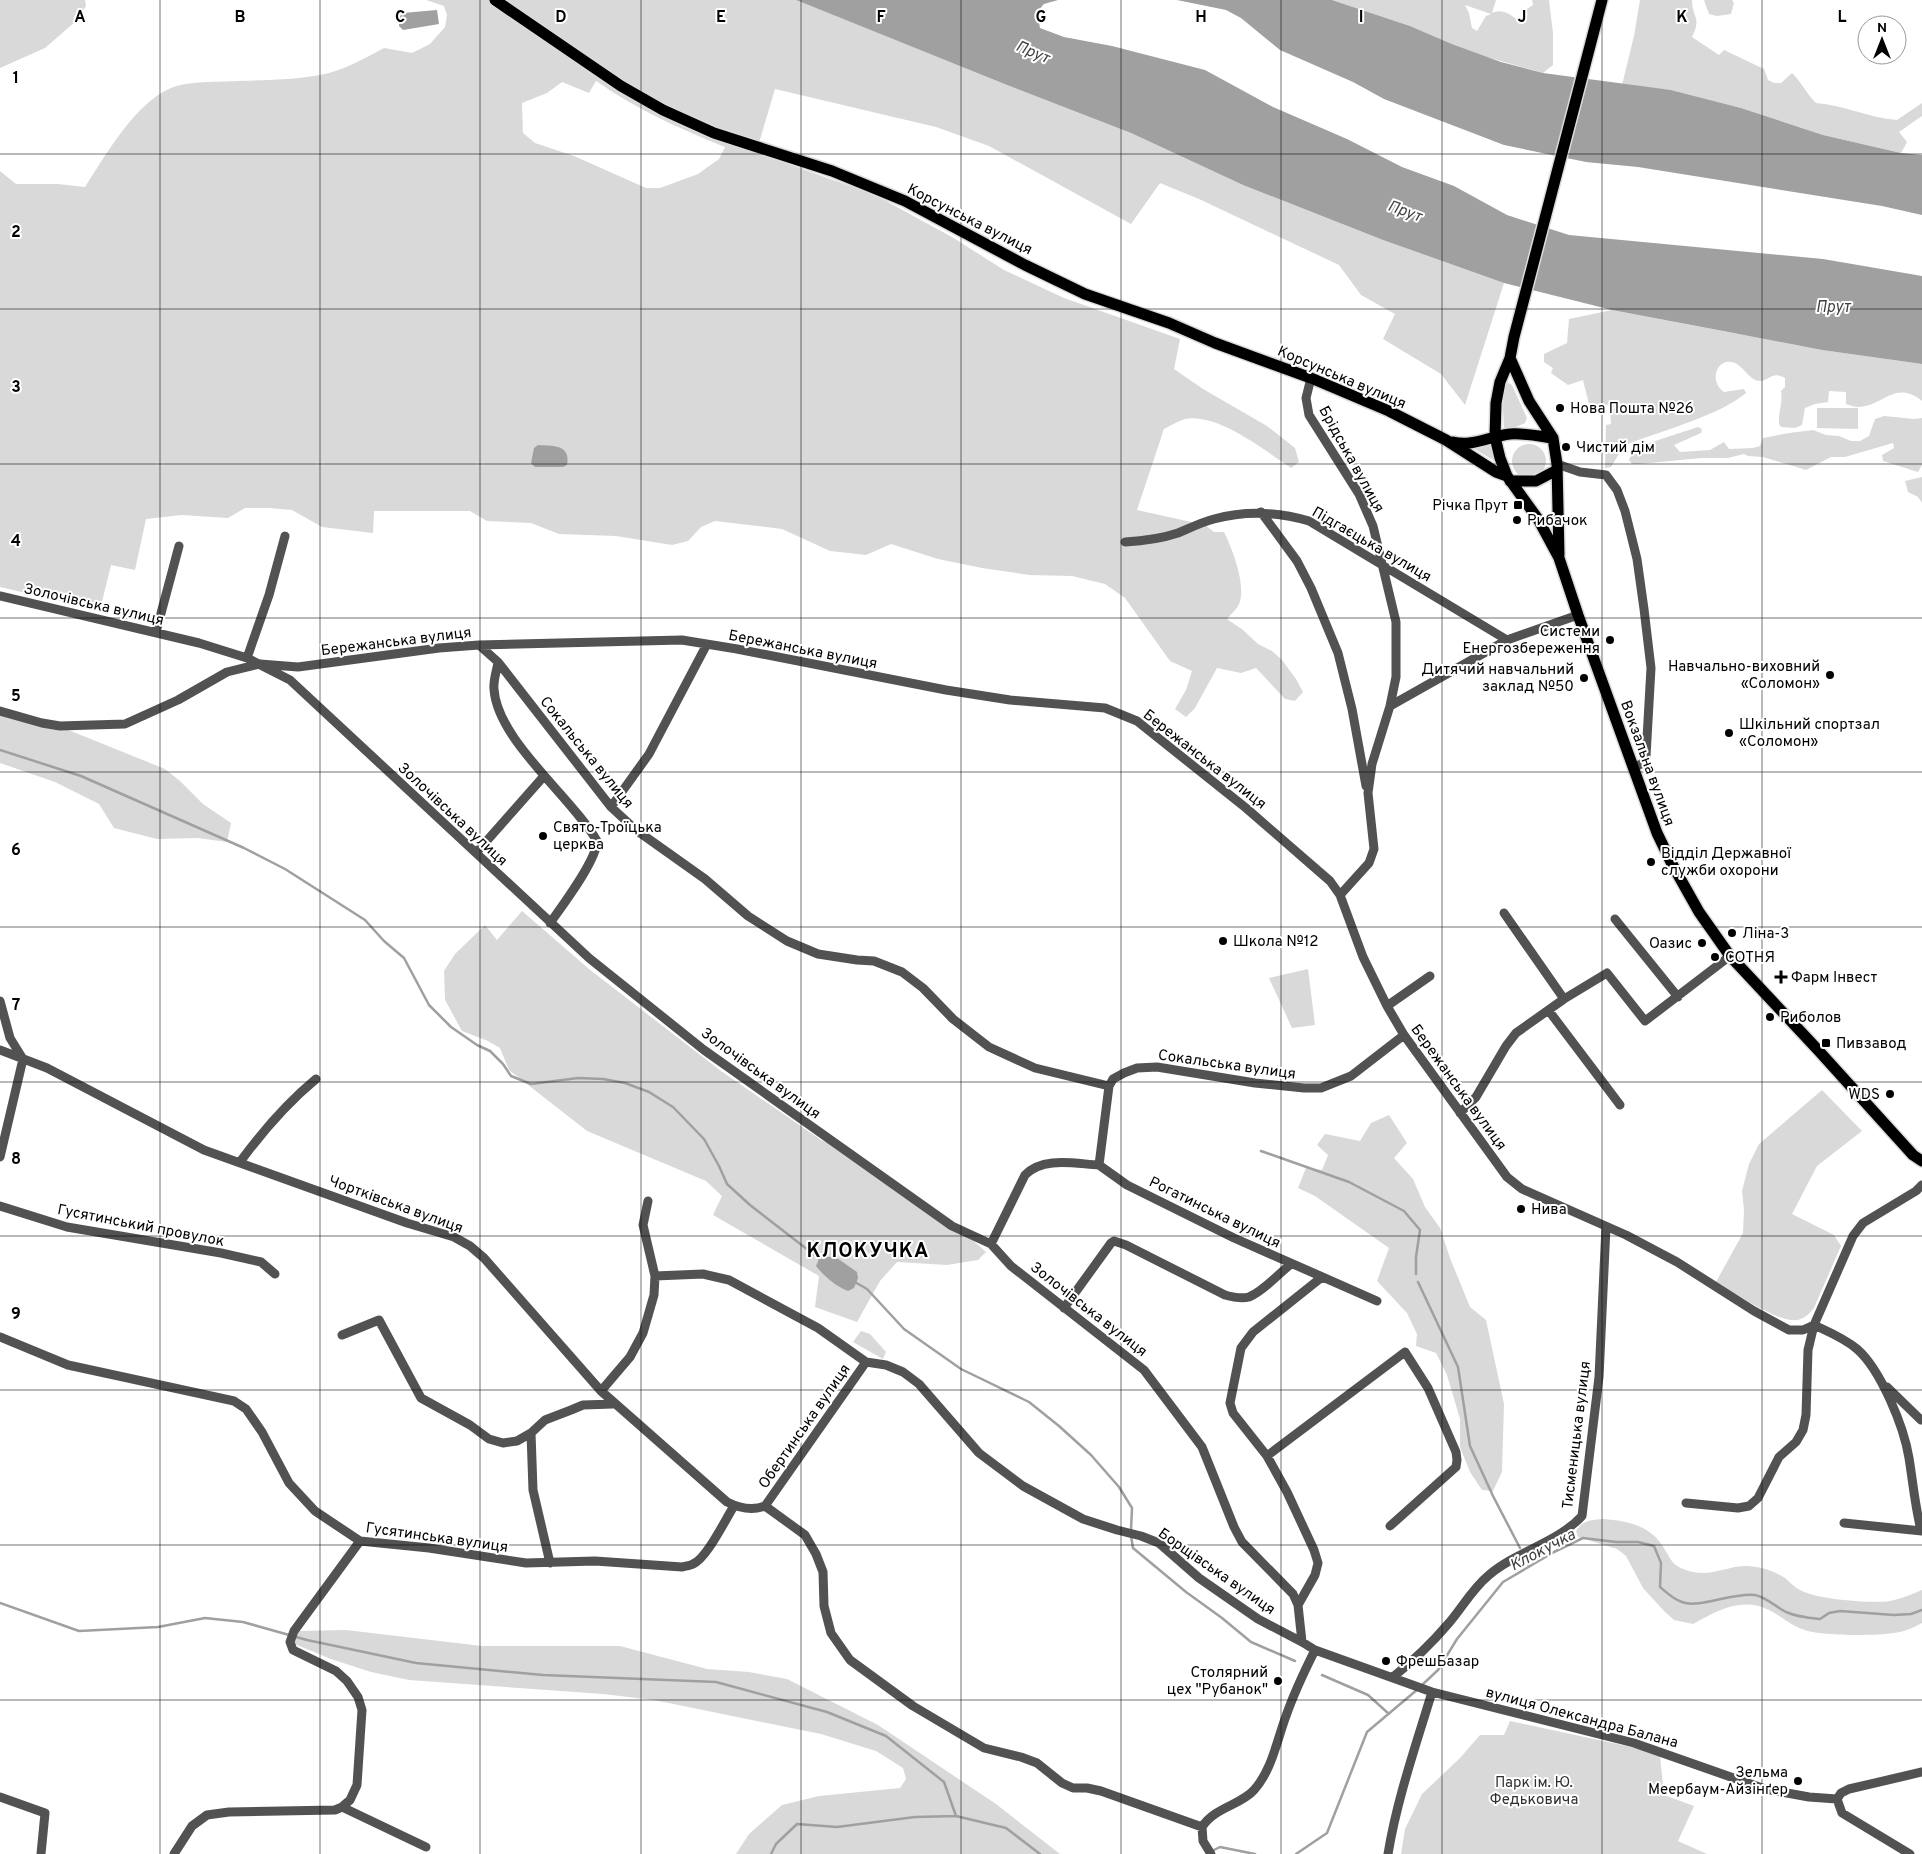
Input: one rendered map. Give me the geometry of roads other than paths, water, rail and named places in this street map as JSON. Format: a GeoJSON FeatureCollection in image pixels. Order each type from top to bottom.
{"type":"FeatureCollection","features":[{"type":"Feature","properties":{"kind":"main road","name":"Корсунська вулиця"},"geometry":{"type":"LineString","coordinates":[[495,0],[621,86],[663,110],[714,133],[832,171],[896,197],[1025,265],[1085,294],[1169,323],[1215,343],[1312,378],[1389,411],[1446,440],[1508,479]]}},
{"type":"Feature","properties":{"kind":"main road"},"geometry":{"type":"LineString","coordinates":[[1557,467],[1536,481],[1508,479],[1495,437],[1496,403],[1500,382],[1510,358],[1602,0]]}},
{"type":"Feature","properties":{"kind":"main road"},"geometry":{"type":"LineString","coordinates":[[1510,358],[1529,400],[1553,438]]}},
{"type":"Feature","properties":{"kind":"main road","name":"Корсунська вулиця"},"geometry":{"type":"LineString","coordinates":[[1446,440],[1465,444],[1495,437],[1523,434],[1553,438]]}},
{"type":"Feature","properties":{"kind":"main road","name":"Вокзальна вулиця"},"geometry":{"type":"LineString","coordinates":[[1553,438],[1557,467],[1559,558]]}},
{"type":"Feature","properties":{"kind":"main road","name":"Вокзальна вулиця"},"geometry":{"type":"LineString","coordinates":[[1508,479],[1538,519],[1559,558],[1657,833],[1672,864],[1700,912],[1730,956],[1913,1155],[1922,1161]]}},
{"type":"Feature","properties":{"kind":"street","name":"Брідська вулиця"},"geometry":{"type":"LineString","coordinates":[[1312,378],[1306,398],[1309,414],[1359,494],[1374,526],[1396,622],[1396,677],[1390,706],[1372,764],[1368,793],[1374,849],[1368,863],[1340,895]]}},
{"type":"Feature","properties":{"kind":"street"},"geometry":{"type":"LineString","coordinates":[[1557,467],[1606,475],[1617,490],[1625,511],[1637,559],[1651,668],[1646,756],[1643,763],[1633,768]]}},
{"type":"Feature","properties":{"kind":"street","name":"Підгаєцька вулиця"},"geometry":{"type":"LineString","coordinates":[[1125,542],[1148,541],[1177,533],[1213,519],[1262,512],[1288,515],[1309,521],[1507,640]]}},
{"type":"Feature","properties":{"kind":"street"},"geometry":{"type":"LineString","coordinates":[[1262,512],[1297,561],[1311,588],[1338,653],[1352,710],[1361,765],[1368,793]]}},
{"type":"Feature","properties":{"kind":"street"},"geometry":{"type":"LineString","coordinates":[[247,658],[269,595],[285,536]]}},
{"type":"Feature","properties":{"kind":"street"},"geometry":{"type":"LineString","coordinates":[[156,632],[179,546]]}},
{"type":"Feature","properties":{"kind":"street","name":"Золочівська вулиця"},"geometry":{"type":"LineString","coordinates":[[0,596],[199,643],[247,658],[290,680],[590,958],[704,1050],[952,1226],[991,1244],[1011,1266],[1144,1370],[1202,1447],[1234,1527],[1242,1542],[1293,1594],[1298,1605],[1302,1642]]}},
{"type":"Feature","properties":{"kind":"street"},"geometry":{"type":"LineString","coordinates":[[1390,706],[1507,640],[1578,615]]}},
{"type":"Feature","properties":{"kind":"street","name":"Бережанська вулиця"},"geometry":{"type":"LineString","coordinates":[[0,711],[60,726],[125,724],[178,700],[227,672],[260,664],[298,667],[439,648],[479,645],[673,640],[707,644],[1010,700],[1106,708],[1136,720],[1246,808],[1330,881],[1340,895],[1363,957],[1387,1006],[1404,1035],[1507,1177],[1522,1189],[1626,1235],[1677,1262],[1754,1311],[1789,1330],[1803,1330],[1814,1325]]}},
{"type":"Feature","properties":{"kind":"street"},"geometry":{"type":"LineString","coordinates":[[611,808],[649,754],[707,644]]}},
{"type":"Feature","properties":{"kind":"street","name":"Сокальська вулиця"},"geometry":{"type":"LineString","coordinates":[[479,645],[498,662],[611,808],[636,830],[706,879],[748,916],[787,941],[818,954],[874,961],[902,972],[953,1019],[989,1047],[1035,1068],[1109,1086],[1113,1079],[1124,1073],[1137,1068],[1157,1067],[1255,1083],[1321,1088],[1351,1076],[1404,1035]]}},
{"type":"Feature","properties":{"kind":"street"},"geometry":{"type":"LineString","coordinates":[[498,662],[494,688],[500,714],[544,776],[597,841],[595,851],[576,885],[550,922]]}},
{"type":"Feature","properties":{"kind":"street"},"geometry":{"type":"LineString","coordinates":[[476,853],[544,776]]}},
{"type":"Feature","properties":{"kind":"street"},"geometry":{"type":"LineString","coordinates":[[1504,913],[1564,999]]}},
{"type":"Feature","properties":{"kind":"street"},"geometry":{"type":"LineString","coordinates":[[1615,919],[1678,997]]}},
{"type":"Feature","properties":{"kind":"street"},"geometry":{"type":"LineString","coordinates":[[1460,1113],[1476,1097],[1506,1046],[1516,1033],[1564,999],[1606,973],[1646,1021],[1730,956]]}},
{"type":"Feature","properties":{"kind":"street"},"geometry":{"type":"LineString","coordinates":[[1387,1006],[1430,976]]}},
{"type":"Feature","properties":{"kind":"street"},"geometry":{"type":"LineString","coordinates":[[0,1001],[10,1038],[23,1059],[0,1157]]}},
{"type":"Feature","properties":{"kind":"street"},"geometry":{"type":"LineString","coordinates":[[1549,1011],[1620,1106]]}},
{"type":"Feature","properties":{"kind":"street","name":"Чортківська вулиця"},"geometry":{"type":"LineString","coordinates":[[0,1050],[47,1068],[204,1150],[407,1224],[454,1237],[470,1246],[484,1258],[613,1404],[734,1506]]}},
{"type":"Feature","properties":{"kind":"street"},"geometry":{"type":"LineString","coordinates":[[240,1162],[261,1134],[302,1090],[316,1079]]}},
{"type":"Feature","properties":{"kind":"street"},"geometry":{"type":"LineString","coordinates":[[991,1244],[1026,1175],[1032,1168],[1056,1163],[1099,1165],[1109,1086]]}},
{"type":"Feature","properties":{"kind":"street","name":"Рогатинська вулиця"},"geometry":{"type":"LineString","coordinates":[[1099,1165],[1127,1185],[1290,1264],[1377,1301]]}},
{"type":"Feature","properties":{"kind":"street"},"geometry":{"type":"LineString","coordinates":[[1686,1503],[1738,1508],[1749,1506],[1758,1498],[1779,1457],[1796,1442],[1802,1430],[1806,1415],[1808,1350],[1814,1325],[1853,1236],[1863,1223],[1916,1191],[1922,1185]]}},
{"type":"Feature","properties":{"kind":"street"},"geometry":{"type":"LineString","coordinates":[[601,1391],[630,1356],[643,1333],[654,1295],[655,1276],[643,1225],[648,1201]]}},
{"type":"Feature","properties":{"kind":"street","name":"Гусятинський провулок"},"geometry":{"type":"LineString","coordinates":[[0,1206],[67,1228],[261,1262],[275,1274]]}},
{"type":"Feature","properties":{"kind":"street","name":"Тисменицька вулиця"},"geometry":{"type":"LineString","coordinates":[[1393,1677],[1414,1661],[1479,1584],[1508,1562],[1571,1528],[1582,1516],[1599,1377],[1606,1227]]}},
{"type":"Feature","properties":{"kind":"street"},"geometry":{"type":"LineString","coordinates":[[1064,1308],[1111,1243],[1114,1242],[1126,1245],[1225,1295],[1238,1298],[1248,1297],[1259,1290],[1290,1264]]}},
{"type":"Feature","properties":{"kind":"street","name":"Борщівська вулиця"},"geometry":{"type":"LineString","coordinates":[[655,1276],[703,1274],[729,1280],[818,1328],[866,1362],[886,1365],[903,1372],[919,1384],[979,1453],[1023,1486],[1083,1519],[1141,1536],[1160,1544],[1199,1578],[1258,1619],[1302,1642]]}},
{"type":"Feature","properties":{"kind":"street"},"geometry":{"type":"LineString","coordinates":[[1298,1605],[1315,1575],[1318,1563],[1314,1550],[1287,1492],[1267,1456],[1233,1414],[1230,1403],[1241,1348],[1254,1332],[1322,1277]]}},
{"type":"Feature","properties":{"kind":"street"},"geometry":{"type":"LineString","coordinates":[[342,1334],[379,1320],[421,1398],[470,1425],[489,1440],[503,1443],[517,1441],[545,1420],[577,1407],[589,1404],[613,1404]]}},
{"type":"Feature","properties":{"kind":"street"},"geometry":{"type":"LineString","coordinates":[[1814,1325],[1842,1338],[1859,1350],[1896,1397],[1922,1420]]}},
{"type":"Feature","properties":{"kind":"street","name":"Гусятинська вулиця"},"geometry":{"type":"LineString","coordinates":[[0,1337],[68,1365],[234,1401],[246,1409],[289,1483],[315,1511],[360,1541],[437,1549],[526,1563],[595,1561],[682,1567],[695,1564],[712,1544],[734,1506]]}},
{"type":"Feature","properties":{"kind":"street"},"geometry":{"type":"LineString","coordinates":[[1267,1456],[1405,1352],[1428,1388],[1456,1452],[1457,1460],[1456,1467],[1390,1526]]}},
{"type":"Feature","properties":{"kind":"street","name":"Обертинська вулиця"},"geometry":{"type":"LineString","coordinates":[[765,1506],[866,1362]]}},
{"type":"Feature","properties":{"kind":"street"},"geometry":{"type":"LineString","coordinates":[[1844,1523],[1921,1530],[1913,1495],[1909,1457],[1897,1417],[1879,1377]]}},
{"type":"Feature","properties":{"kind":"street"},"geometry":{"type":"LineString","coordinates":[[531,1432],[533,1490],[550,1563]]}},
{"type":"Feature","properties":{"kind":"street","name":"Обертинська вулиця"},"geometry":{"type":"LineString","coordinates":[[734,1506],[746,1509],[765,1506],[805,1536],[816,1554],[823,1572],[824,1606],[831,1632],[850,1660],[913,1706],[984,1748],[1021,1757],[1036,1763],[1062,1783],[1073,1788],[1102,1791],[1202,1827]]}},
{"type":"Feature","properties":{"kind":"street"},"geometry":{"type":"LineString","coordinates":[[174,1854],[192,1826],[207,1815],[229,1812],[335,1810],[350,1800],[357,1785],[362,1710],[358,1697],[347,1681],[336,1671],[293,1650],[290,1642],[294,1631],[360,1541]]}},
{"type":"Feature","properties":{"kind":"street"},"geometry":{"type":"LineString","coordinates":[[1302,1642],[1315,1650],[1393,1677]]}},
{"type":"Feature","properties":{"kind":"street"},"geometry":{"type":"LineString","coordinates":[[1209,1851],[1202,1833],[1202,1827],[1212,1816],[1254,1791],[1262,1779],[1271,1760],[1299,1681],[1315,1650]]}},
{"type":"Feature","properties":{"kind":"street","name":"вулиця Олександра Балана"},"geometry":{"type":"LineString","coordinates":[[1393,1677],[1432,1692],[1634,1743],[1765,1789],[1809,1797],[1837,1799]]}},
{"type":"Feature","properties":{"kind":"street"},"geometry":{"type":"LineString","coordinates":[[1388,1854],[1389,1842],[1432,1692]]}},
{"type":"Feature","properties":{"kind":"street"},"geometry":{"type":"LineString","coordinates":[[1910,1854],[1842,1813],[1837,1799],[1841,1793],[1849,1789],[1922,1772]]}},
{"type":"Feature","properties":{"kind":"street"},"geometry":{"type":"LineString","coordinates":[[0,1797],[45,1813],[41,1854]]}},
{"type":"Feature","properties":{"kind":"street"},"geometry":{"type":"LineString","coordinates":[[342,1807],[426,1847]]}},
{"type":"Feature","properties":{"kind":"water","name":"Прут"},"geometry":{"type":"Polygon","coordinates":[[[796,0],[1058,0],[1044,4],[1037,12],[1040,28],[1064,37],[1112,46],[1205,70],[1273,107],[1347,139],[1402,167],[1454,186],[1507,215],[1569,235],[1823,259],[1922,276],[1922,364],[1822,350],[1612,310],[1504,283],[1383,240],[1243,185],[1131,133],[796,0]]]}},
{"type":"Feature","properties":{"kind":"water"},"geometry":{"type":"Polygon","coordinates":[[[1177,0],[1332,0],[1410,26],[1501,62],[1543,73],[1671,90],[1741,108],[1823,135],[1901,153],[1922,155],[1922,215],[1882,206],[1638,167],[1586,162],[1504,145],[1384,99],[1353,82],[1280,50],[1241,18],[1226,10],[1177,0]]]}},
{"type":"Feature","properties":{"kind":"water"},"geometry":{"type":"Polygon","coordinates":[[[437,10],[439,24],[403,30],[399,26],[399,17],[403,13],[437,10]]]}},
{"type":"Feature","properties":{"kind":"water"},"geometry":{"type":"Polygon","coordinates":[[[538,445],[555,446],[564,450],[568,458],[567,465],[563,467],[535,467],[531,463],[534,448],[538,445]]]}},
{"type":"Feature","properties":{"kind":"water"},"geometry":{"type":"Polygon","coordinates":[[[824,1256],[837,1258],[857,1272],[858,1278],[854,1288],[848,1291],[834,1284],[816,1266],[819,1259],[824,1256]]]}},
{"type":"Feature","properties":{"kind":"waterway"},"geometry":{"type":"LineString","coordinates":[[0,750],[81,776],[244,848],[285,869],[365,920],[384,941],[404,958],[429,1005],[451,1027],[477,1045],[490,1051],[503,1064],[511,1076],[531,1084],[578,1078],[603,1079],[625,1083],[649,1092],[673,1107],[704,1139],[727,1184],[750,1205],[821,1260]]}},
{"type":"Feature","properties":{"kind":"waterway"},"geometry":{"type":"LineString","coordinates":[[1261,1151],[1349,1182],[1404,1211],[1420,1230],[1416,1257],[1416,1274]]}},
{"type":"Feature","properties":{"kind":"waterway"},"geometry":{"type":"LineString","coordinates":[[853,1281],[867,1289],[904,1329],[961,1369],[1029,1402],[1059,1426],[1091,1455],[1119,1487],[1132,1508],[1131,1530]]}},
{"type":"Feature","properties":{"kind":"waterway"},"geometry":{"type":"LineString","coordinates":[[1418,1282],[1458,1367],[1470,1446],[1520,1548]]}},
{"type":"Feature","properties":{"kind":"waterway"},"geometry":{"type":"LineString","coordinates":[[1131,1536],[1133,1548],[1251,1642],[1295,1661]]}},
{"type":"Feature","properties":{"kind":"waterway","name":"Клокучка"},"geometry":{"type":"LineString","coordinates":[[1422,1685],[1438,1670],[1457,1639],[1503,1582],[1554,1552],[1583,1538],[1616,1542],[1638,1542],[1654,1546],[1661,1563],[1660,1587],[1676,1599],[1689,1604],[1755,1595],[1790,1614],[1820,1619],[1829,1613],[1840,1611],[1894,1615],[1911,1614],[1922,1610]]}},
{"type":"Feature","properties":{"kind":"waterway"},"geometry":{"type":"LineString","coordinates":[[1525,1558],[1529,1566]]}},
{"type":"Feature","properties":{"kind":"waterway"},"geometry":{"type":"LineString","coordinates":[[0,1603],[79,1631],[158,1627],[205,1618],[243,1622],[307,1640],[416,1663],[543,1675],[716,1682],[827,1712],[886,1736],[944,1782],[956,1816]]}},
{"type":"Feature","properties":{"kind":"waterway"},"geometry":{"type":"LineString","coordinates":[[1322,1675],[1368,1695],[1389,1714]]}},
{"type":"Feature","properties":{"kind":"waterway","name":"Клокучка"},"geometry":{"type":"LineString","coordinates":[[1296,1854],[1327,1833],[1367,1732],[1418,1689]]}},
{"type":"Feature","properties":{"kind":"waterway"},"geometry":{"type":"LineString","coordinates":[[771,1854],[776,1844],[797,1824],[837,1827],[915,1817],[956,1816],[1006,1828],[1040,1854]]}},
{"type":"Feature","properties":{"kind":"waterway"},"geometry":{"type":"LineString","coordinates":[[1212,1851],[1220,1847],[1255,1854]]}},
{"type":"Feature","properties":{"kind":"place","name":"Нова Пошта №26"},"geometry":{"type":"Point","coordinates":[1560,408]}},
{"type":"Feature","properties":{"kind":"place","name":"Чистий дім"},"geometry":{"type":"Point","coordinates":[1566,447]}},
{"type":"Feature","properties":{"kind":"place","name":"Річка Прут"},"geometry":{"type":"Point","coordinates":[1518,505]}},
{"type":"Feature","properties":{"kind":"place","name":"Рибачок"},"geometry":{"type":"Point","coordinates":[1517,520]}},
{"type":"Feature","properties":{"kind":"place","name":"Системи Енергозбереження"},"geometry":{"type":"Point","coordinates":[1610,640]}},
{"type":"Feature","properties":{"kind":"place","name":"Навчально-виховний «Соломон»"},"geometry":{"type":"Point","coordinates":[1830,675]}},
{"type":"Feature","properties":{"kind":"place","name":"Дитячий навчальний заклад №50"},"geometry":{"type":"Point","coordinates":[1584,678]}},
{"type":"Feature","properties":{"kind":"place","name":"Шкільний спортзал «Соломон»"},"geometry":{"type":"Point","coordinates":[1729,733]}},
{"type":"Feature","properties":{"kind":"place","name":"Свято-Троїцька церква"},"geometry":{"type":"Point","coordinates":[543,836]}},
{"type":"Feature","properties":{"kind":"place","name":"Відділ Державної служби охорони"},"geometry":{"type":"Point","coordinates":[1651,862]}},
{"type":"Feature","properties":{"kind":"place","name":"Ліна-3"},"geometry":{"type":"Point","coordinates":[1732,933]}},
{"type":"Feature","properties":{"kind":"place","name":"Школа №12"},"geometry":{"type":"Point","coordinates":[1223,941]}},
{"type":"Feature","properties":{"kind":"place","name":"Оазис"},"geometry":{"type":"Point","coordinates":[1702,943]}},
{"type":"Feature","properties":{"kind":"place","name":"СОТНЯ"},"geometry":{"type":"Point","coordinates":[1715,957]}},
{"type":"Feature","properties":{"kind":"place","name":"Фарм Інвест"},"geometry":{"type":"Point","coordinates":[1781,977]}},
{"type":"Feature","properties":{"kind":"place","name":"Риболов"},"geometry":{"type":"Point","coordinates":[1770,1017]}},
{"type":"Feature","properties":{"kind":"place","name":"Пивзавод"},"geometry":{"type":"Point","coordinates":[1826,1043]}},
{"type":"Feature","properties":{"kind":"place","name":"WDS"},"geometry":{"type":"Point","coordinates":[1890,1094]}},
{"type":"Feature","properties":{"kind":"place","name":"Нива"},"geometry":{"type":"Point","coordinates":[1521,1209]}},
{"type":"Feature","properties":{"kind":"place","name":"ФрешБазар"},"geometry":{"type":"Point","coordinates":[1386,1661]}},
{"type":"Feature","properties":{"kind":"place","name":"Столярний цех \"Рубанок\""},"geometry":{"type":"Point","coordinates":[1278,1681]}},
{"type":"Feature","properties":{"kind":"place","name":"Зельма Меербаум-Айзінґер"},"geometry":{"type":"Point","coordinates":[1798,1781]}},
{"type":"Feature","properties":{"kind":"district","name":"КЛОКУЧКА"},"geometry":{"type":"Point","coordinates":[868,1250]}},
{"type":"Feature","properties":{"kind":"park label","name":"Парк ім. Ю. Федьковича"},"geometry":{"type":"Point","coordinates":[1534,1790]}}]}
